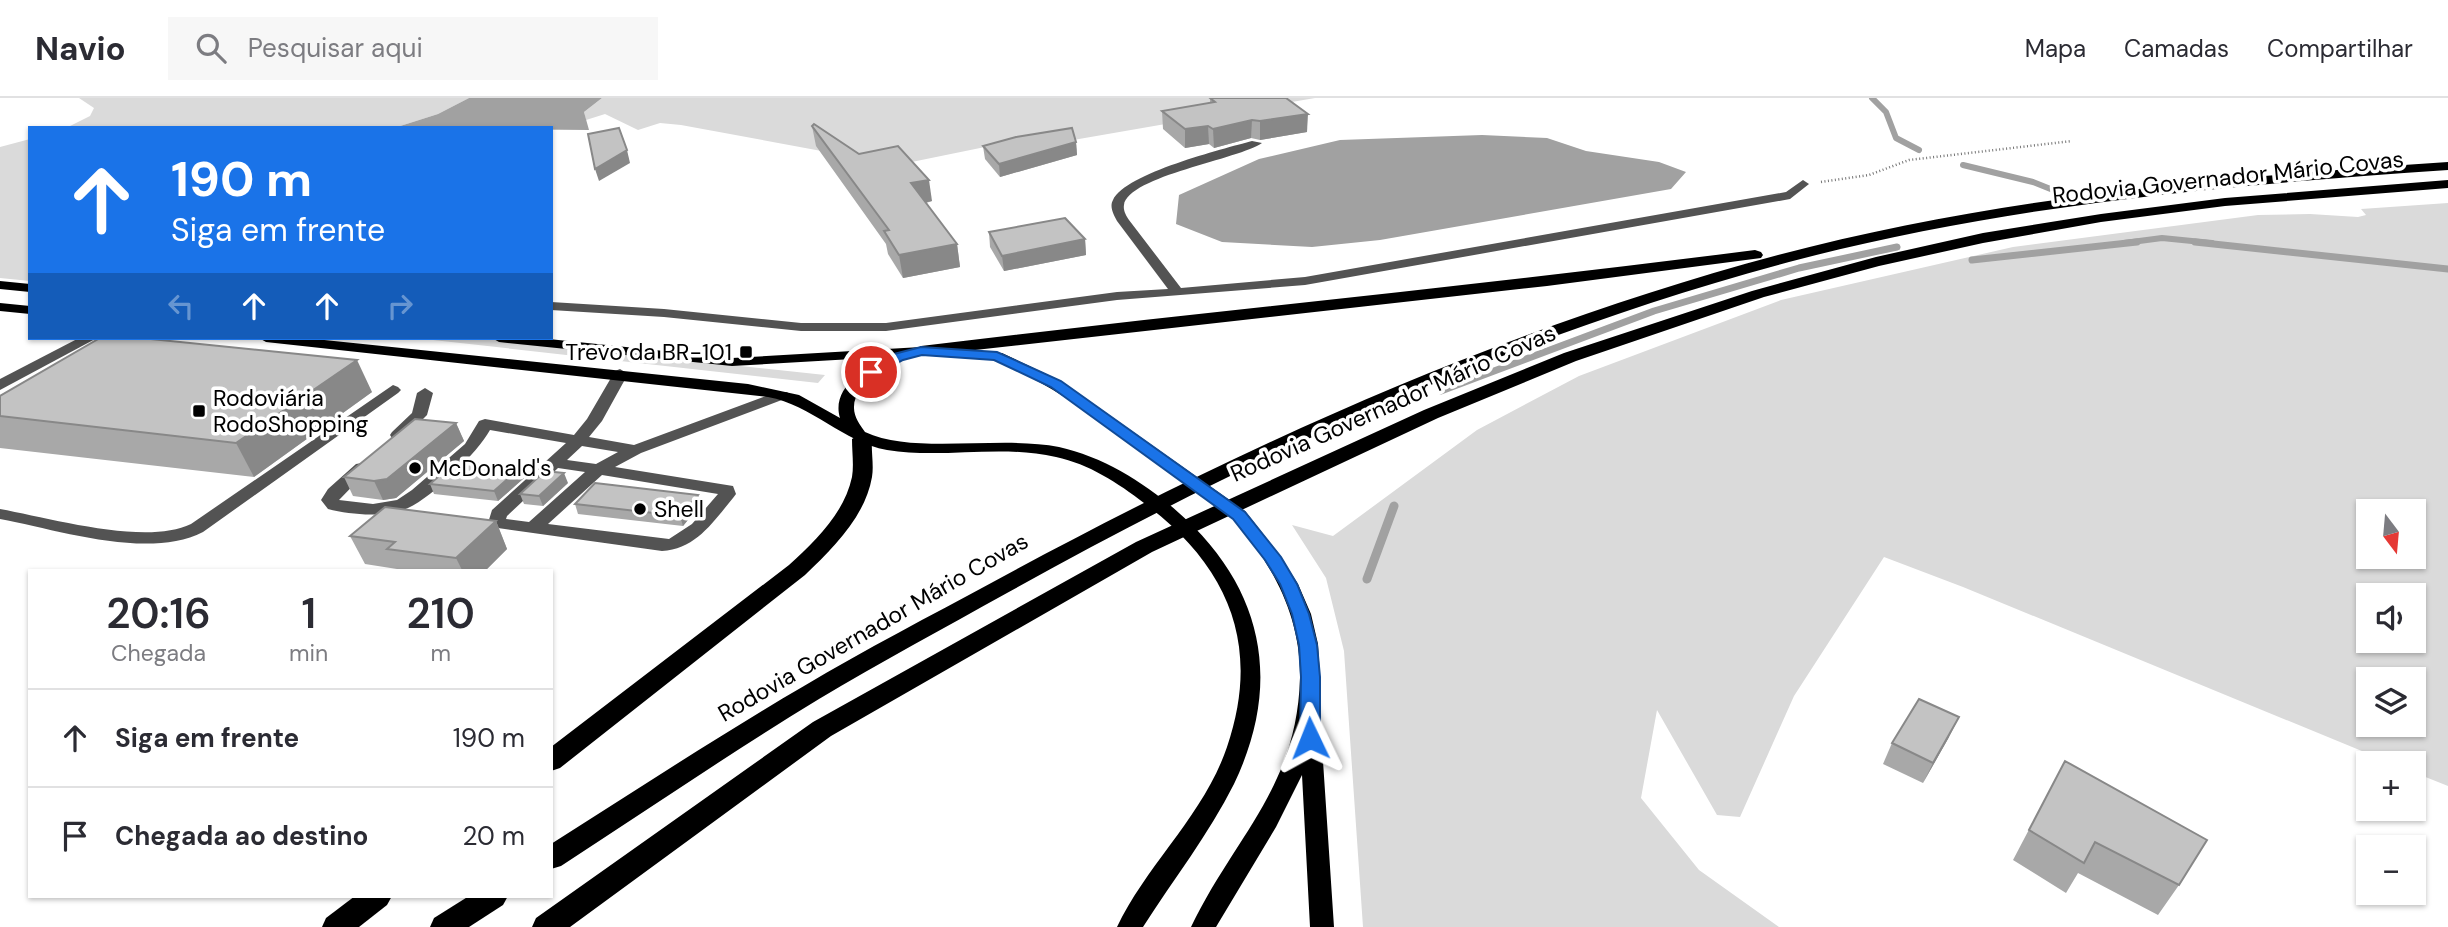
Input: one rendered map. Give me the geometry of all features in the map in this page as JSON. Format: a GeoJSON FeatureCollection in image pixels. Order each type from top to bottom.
{"type":"FeatureCollection","features":[{"type":"Feature","properties":{"kind":"highway","name":"Rodovia Governador Mário Covas"},"geometry":{"type":"LineString","coordinates":[[553,858],[796,701],[1104,528],[1395,391],[1535,336],[1712,279],[1902,231],[2007,212],[2168,189],[2312,175],[2448,166]]}},
{"type":"Feature","properties":{"kind":"highway","name":"Rodovia Governador Mário Covas"},"geometry":{"type":"LineString","coordinates":[[547,927],[822,729],[1144,547],[1431,414],[1570,357],[1697,312],[1865,265],[1971,241],[2101,218],[2291,195],[2448,184]]}},
{"type":"Feature","properties":{"kind":"highway"},"geometry":{"type":"LineString","coordinates":[[921,351],[1108,327],[1583,277],[1756,255],[1902,231]]}},
{"type":"Feature","properties":{"kind":"highway"},"geometry":{"type":"LineString","coordinates":[[553,759],[797,570],[819,549],[848,510],[857,492],[862,475],[862,439]]}},
{"type":"Feature","properties":{"kind":"highway"},"geometry":{"type":"LineString","coordinates":[[337,927],[374,898]]}},
{"type":"Feature","properties":{"kind":"highway"},"geometry":{"type":"LineString","coordinates":[[445,927],[490,898]]}},
{"type":"Feature","properties":{"kind":"main road"},"geometry":{"type":"LineString","coordinates":[[0,285],[28,288]]}},
{"type":"Feature","properties":{"kind":"main road"},"geometry":{"type":"LineString","coordinates":[[0,307],[28,310]]}},
{"type":"Feature","properties":{"kind":"main road"},"geometry":{"type":"LineString","coordinates":[[286,340],[620,374],[782,395],[800,401],[862,439],[888,445],[1018,446],[1062,453],[1089,461],[1133,484],[1190,531],[1226,576],[1247,628],[1251,687],[1247,718],[1223,784],[1129,927]]}},
{"type":"Feature","properties":{"kind":"main road"},"geometry":{"type":"LineString","coordinates":[[532,340],[732,362],[921,351],[997,356],[1056,384],[1239,515],[1289,584],[1301,614],[1308,645],[1308,711],[1322,927]]}},
{"type":"Feature","properties":{"kind":"main road"},"geometry":{"type":"LineString","coordinates":[[862,439],[849,421],[845,404],[853,388],[871,372],[899,357],[921,351]]}},
{"type":"Feature","properties":{"kind":"main road"},"geometry":{"type":"LineString","coordinates":[[1203,927],[1288,783],[1308,711]]}},
{"type":"Feature","properties":{"kind":"street"},"geometry":{"type":"LineString","coordinates":[[1177,292],[1131,232],[1120,214],[1118,201],[1125,194],[1171,169],[1256,143]]}},
{"type":"Feature","properties":{"kind":"street"},"geometry":{"type":"LineString","coordinates":[[553,306],[664,313],[801,327],[857,329],[1104,297],[1291,283],[1423,262],[1790,195],[1803,184]]}},
{"type":"Feature","properties":{"kind":"street"},"geometry":{"type":"LineString","coordinates":[[0,386],[86,340]]}},
{"type":"Feature","properties":{"kind":"street"},"geometry":{"type":"LineString","coordinates":[[554,463],[727,489],[727,494],[684,540],[672,545],[502,525],[496,521],[498,514],[577,442],[594,421],[620,374]]}},
{"type":"Feature","properties":{"kind":"street"},"geometry":{"type":"LineString","coordinates":[[0,514],[136,539],[175,537],[197,527],[393,390]]}},
{"type":"Feature","properties":{"kind":"street"},"geometry":{"type":"LineString","coordinates":[[425,393],[419,415],[334,493],[331,498],[334,505],[373,509],[402,504],[418,494],[472,447],[485,424],[635,450]]}},
{"type":"Feature","properties":{"kind":"street"},"geometry":{"type":"LineString","coordinates":[[533,528],[598,469],[635,450],[782,395]]}},
{"type":"Feature","properties":{"kind":"path"},"geometry":{"type":"LineString","coordinates":[[1803,184],[1869,175],[1909,160],[2072,141]]}},
{"type":"Feature","properties":{"kind":"shaded area"},"geometry":{"type":"Polygon","coordinates":[[[79,98],[469,98],[438,114],[400,126],[70,126],[90,116],[94,108],[79,98]]]}},
{"type":"Feature","properties":{"kind":"shaded area"},"geometry":{"type":"Polygon","coordinates":[[[469,98],[602,98],[584,112],[589,130],[553,130],[553,126],[400,126],[438,114],[469,98]]]}},
{"type":"Feature","properties":{"kind":"shaded area"},"geometry":{"type":"Polygon","coordinates":[[[602,98],[1315,98],[1056,143],[1034,137],[897,165],[681,125],[660,123],[638,130],[605,114],[586,120],[584,112],[602,98]]]}},
{"type":"Feature","properties":{"kind":"shaded area"},"geometry":{"type":"Polygon","coordinates":[[[1482,135],[1547,138],[1586,151],[1659,162],[1686,172],[1671,189],[1380,240],[1312,247],[1222,242],[1176,224],[1179,195],[1259,159],[1340,140],[1482,135]]]}},
{"type":"Feature","properties":{"kind":"shaded area"},"geometry":{"type":"Polygon","coordinates":[[[28,140],[28,281],[0,278],[0,147],[28,140]]]}},
{"type":"Feature","properties":{"kind":"shaded area"},"geometry":{"type":"Polygon","coordinates":[[[2448,203],[2448,786],[2426,777],[2426,751],[2362,751],[1884,557],[1794,696],[1740,817],[1717,815],[1657,710],[1641,798],[1699,870],[1779,927],[1363,927],[1344,651],[1326,578],[1292,525],[1333,536],[1477,430],[1579,376],[1781,300],[2013,247],[2258,215],[2366,215],[2361,209],[2448,203]]]}},
{"type":"Feature","properties":{"kind":"shaded area"},"geometry":{"type":"Polygon","coordinates":[[[433,340],[495,340],[825,375],[818,383],[433,340]]]}},
{"type":"Feature","properties":{"kind":"building"},"geometry":{"type":"Polygon","coordinates":[[[1210,98],[1286,98],[1308,114],[1252,120],[1213,129],[1208,126],[1185,129],[1162,111],[1215,102],[1210,98]]]}},
{"type":"Feature","properties":{"kind":"building"},"geometry":{"type":"Polygon","coordinates":[[[814,124],[859,154],[898,146],[929,180],[911,183],[957,244],[899,255],[884,231],[889,230],[812,126],[814,124]]]}},
{"type":"Feature","properties":{"kind":"building"},"geometry":{"type":"Polygon","coordinates":[[[619,128],[627,150],[595,169],[588,134],[619,128]]]}},
{"type":"Feature","properties":{"kind":"building"},"geometry":{"type":"Polygon","coordinates":[[[1072,128],[1076,142],[999,164],[983,146],[1016,137],[1072,128]]]}},
{"type":"Feature","properties":{"kind":"building"},"geometry":{"type":"Polygon","coordinates":[[[1065,218],[1085,239],[1002,256],[989,232],[1065,218]]]}},
{"type":"Feature","properties":{"kind":"building"},"geometry":{"type":"Polygon","coordinates":[[[97,340],[161,340],[357,360],[236,443],[0,416],[0,396],[97,340]]]}},
{"type":"Feature","properties":{"kind":"building"},"geometry":{"type":"Polygon","coordinates":[[[415,419],[456,423],[387,479],[374,481],[344,477],[415,419]]]}},
{"type":"Feature","properties":{"kind":"building"},"geometry":{"type":"Polygon","coordinates":[[[456,461],[520,468],[494,491],[430,484],[456,461]]]}},
{"type":"Feature","properties":{"kind":"building"},"geometry":{"type":"Polygon","coordinates":[[[545,471],[564,473],[539,496],[520,494],[545,471]]]}},
{"type":"Feature","properties":{"kind":"building"},"geometry":{"type":"Polygon","coordinates":[[[595,483],[698,495],[680,516],[575,504],[595,483]]]}},
{"type":"Feature","properties":{"kind":"building"},"geometry":{"type":"Polygon","coordinates":[[[385,507],[496,521],[456,558],[387,549],[395,542],[350,536],[385,507]]]}},
{"type":"Feature","properties":{"kind":"building"},"geometry":{"type":"Polygon","coordinates":[[[1919,699],[1959,717],[1933,763],[1892,743],[1919,699]]]}},
{"type":"Feature","properties":{"kind":"building"},"geometry":{"type":"Polygon","coordinates":[[[2065,761],[2207,840],[2179,885],[2095,842],[2084,863],[2029,830],[2065,761]]]}},
{"type":"Feature","properties":{"kind":"waterway"},"geometry":{"type":"LineString","coordinates":[[1872,98],[1886,112],[1896,138],[1919,150]]}},
{"type":"Feature","properties":{"kind":"waterway"},"geometry":{"type":"LineString","coordinates":[[1963,165],[2033,182],[2058,192]]}},
{"type":"Feature","properties":{"kind":"waterway"},"geometry":{"type":"LineString","coordinates":[[2124,243],[2162,238],[2212,243]]}},
{"type":"Feature","properties":{"kind":"waterway"},"geometry":{"type":"LineString","coordinates":[[1972,260],[2137,242]]}},
{"type":"Feature","properties":{"kind":"waterway"},"geometry":{"type":"LineString","coordinates":[[2195,242],[2448,269]]}},
{"type":"Feature","properties":{"kind":"waterway"},"geometry":{"type":"LineString","coordinates":[[1441,391],[1654,311],[1799,268],[1897,247]]}},
{"type":"Feature","properties":{"kind":"waterway"},"geometry":{"type":"LineString","coordinates":[[1367,579],[1394,506]]}},
{"type":"Feature","properties":{"kind":"place","name":"Trevo da BR-101"},"geometry":{"type":"Point","coordinates":[746,352]}},
{"type":"Feature","properties":{"kind":"place","name":"Rodoviária RodoShopping"},"geometry":{"type":"Point","coordinates":[199,411]}},
{"type":"Feature","properties":{"kind":"place","name":"McDonald's"},"geometry":{"type":"Point","coordinates":[415,468]}},
{"type":"Feature","properties":{"kind":"place","name":"Shell"},"geometry":{"type":"Point","coordinates":[640,509]}},
{"type":"Feature","properties":{"kind":"route"},"geometry":{"type":"LineString","coordinates":[[871,372],[899,357],[921,351],[997,356],[1056,384],[1239,515],[1289,584],[1301,614],[1308,645],[1310,738]]}}]}
